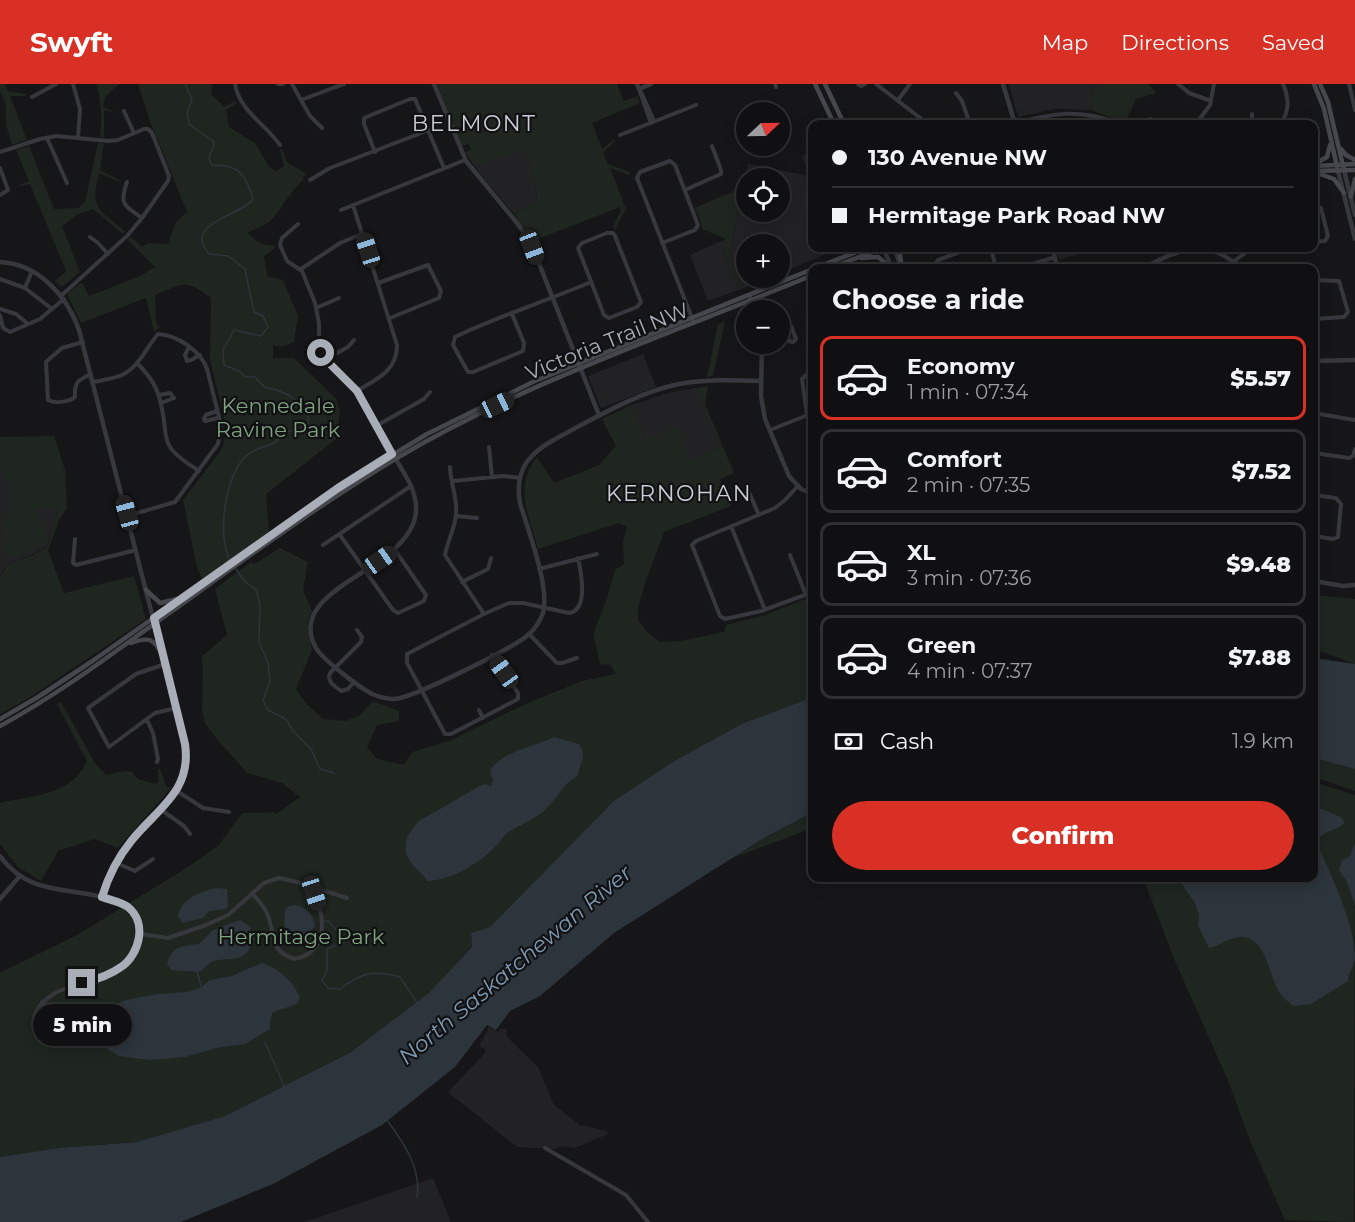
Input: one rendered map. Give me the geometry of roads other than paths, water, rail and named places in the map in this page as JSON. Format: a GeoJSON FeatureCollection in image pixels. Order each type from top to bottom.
{"type":"FeatureCollection","features":[{"type":"Feature","properties":{"kind":"main road"},"geometry":{"type":"LineString","coordinates":[[815,84],[832,120]]}},
{"type":"Feature","properties":{"kind":"main road"},"geometry":{"type":"LineString","coordinates":[[825,84],[842,120]]}},
{"type":"Feature","properties":{"kind":"main road"},"geometry":{"type":"LineString","coordinates":[[1314,84],[1324,109],[1341,168]]}},
{"type":"Feature","properties":{"kind":"main road"},"geometry":{"type":"LineString","coordinates":[[1320,84],[1328,102],[1337,138],[1341,168]]}},
{"type":"Feature","properties":{"kind":"main road"},"geometry":{"type":"LineString","coordinates":[[1318,163],[1327,157],[1331,136]]}},
{"type":"Feature","properties":{"kind":"main road"},"geometry":{"type":"LineString","coordinates":[[1318,171],[1341,168],[1355,162],[1344,153],[1337,138]]}},
{"type":"Feature","properties":{"kind":"main road"},"geometry":{"type":"LineString","coordinates":[[1318,165],[1355,170]]}},
{"type":"Feature","properties":{"kind":"main road"},"geometry":{"type":"LineString","coordinates":[[1318,173],[1334,178],[1344,193]]}},
{"type":"Feature","properties":{"kind":"main road"},"geometry":{"type":"LineString","coordinates":[[1351,196],[1355,179]]}},
{"type":"Feature","properties":{"kind":"main road","name":"Victoria Trail NW"},"geometry":{"type":"LineString","coordinates":[[827,264],[857,252]]}},
{"type":"Feature","properties":{"kind":"main road"},"geometry":{"type":"LineString","coordinates":[[841,264],[873,252]]}},
{"type":"Feature","properties":{"kind":"main road"},"geometry":{"type":"LineString","coordinates":[[855,259],[878,257],[887,264]]}},
{"type":"Feature","properties":{"kind":"main road","name":"Victoria Trail NW"},"geometry":{"type":"LineString","coordinates":[[750,298],[808,272]]}},
{"type":"Feature","properties":{"kind":"main road","name":"Victoria Trail NW"},"geometry":{"type":"LineString","coordinates":[[0,719],[39,700],[266,542],[394,457],[579,366],[808,277]]}},
{"type":"Feature","properties":{"kind":"main road","name":"Victoria Trail NW"},"geometry":{"type":"LineString","coordinates":[[0,726],[125,644],[187,594],[221,574]]}},
{"type":"Feature","properties":{"kind":"main road"},"geometry":{"type":"LineString","coordinates":[[146,590],[160,603],[187,594]]}},
{"type":"Feature","properties":{"kind":"main road"},"geometry":{"type":"LineString","coordinates":[[125,644],[141,639],[149,640],[155,644],[163,657]]}},
{"type":"Feature","properties":{"kind":"street"},"geometry":{"type":"LineString","coordinates":[[32,97],[56,84]]}},
{"type":"Feature","properties":{"kind":"street"},"geometry":{"type":"LineString","coordinates":[[72,84],[80,109],[78,138]]}},
{"type":"Feature","properties":{"kind":"street"},"geometry":{"type":"LineString","coordinates":[[235,84],[244,105],[280,145]]}},
{"type":"Feature","properties":{"kind":"street"},"geometry":{"type":"LineString","coordinates":[[278,84],[283,84]]}},
{"type":"Feature","properties":{"kind":"street"},"geometry":{"type":"LineString","coordinates":[[292,84],[310,116],[322,128]]}},
{"type":"Feature","properties":{"kind":"street"},"geometry":{"type":"LineString","coordinates":[[301,100],[336,85],[344,84]]}},
{"type":"Feature","properties":{"kind":"street"},"geometry":{"type":"LineString","coordinates":[[434,84],[465,160],[526,235],[599,416]]}},
{"type":"Feature","properties":{"kind":"street"},"geometry":{"type":"LineString","coordinates":[[651,84],[638,86],[652,122]]}},
{"type":"Feature","properties":{"kind":"street"},"geometry":{"type":"LineString","coordinates":[[858,84],[861,86],[865,84]]}},
{"type":"Feature","properties":{"kind":"street"},"geometry":{"type":"LineString","coordinates":[[876,84],[923,120]]}},
{"type":"Feature","properties":{"kind":"street"},"geometry":{"type":"LineString","coordinates":[[898,100],[910,84]]}},
{"type":"Feature","properties":{"kind":"street"},"geometry":{"type":"LineString","coordinates":[[1003,84],[1012,120]]}},
{"type":"Feature","properties":{"kind":"street"},"geometry":{"type":"LineString","coordinates":[[1178,84],[1189,93],[1212,101]]}},
{"type":"Feature","properties":{"kind":"street"},"geometry":{"type":"LineString","coordinates":[[1200,120],[1206,114],[1212,101],[1214,84]]}},
{"type":"Feature","properties":{"kind":"street"},"geometry":{"type":"LineString","coordinates":[[1283,84],[1288,102],[1284,120]]}},
{"type":"Feature","properties":{"kind":"street"},"geometry":{"type":"LineString","coordinates":[[1349,84],[1355,110]]}},
{"type":"Feature","properties":{"kind":"street"},"geometry":{"type":"LineString","coordinates":[[956,93],[962,101],[969,120]]}},
{"type":"Feature","properties":{"kind":"street"},"geometry":{"type":"LineString","coordinates":[[375,152],[363,119],[415,99],[444,168]]}},
{"type":"Feature","properties":{"kind":"street"},"geometry":{"type":"LineString","coordinates":[[620,135],[696,105]]}},
{"type":"Feature","properties":{"kind":"street"},"geometry":{"type":"LineString","coordinates":[[124,111],[134,133]]}},
{"type":"Feature","properties":{"kind":"street"},"geometry":{"type":"LineString","coordinates":[[1029,120],[1048,115],[1072,113],[1106,120]]}},
{"type":"Feature","properties":{"kind":"street"},"geometry":{"type":"LineString","coordinates":[[1252,114],[1252,120]]}},
{"type":"Feature","properties":{"kind":"street"},"geometry":{"type":"LineString","coordinates":[[0,153],[60,136],[111,141],[146,128],[150,131],[169,178],[142,218],[40,319],[10,332],[3,328],[0,315]]}},
{"type":"Feature","properties":{"kind":"street"},"geometry":{"type":"LineString","coordinates":[[310,180],[326,170],[429,130]]}},
{"type":"Feature","properties":{"kind":"street"},"geometry":{"type":"LineString","coordinates":[[47,138],[67,183]]}},
{"type":"Feature","properties":{"kind":"street"},"geometry":{"type":"LineString","coordinates":[[685,190],[718,177],[721,173],[712,146]]}},
{"type":"Feature","properties":{"kind":"street"},"geometry":{"type":"LineString","coordinates":[[341,210],[465,160]]}},
{"type":"Feature","properties":{"kind":"street"},"geometry":{"type":"LineString","coordinates":[[662,243],[698,227],[672,161],[640,172],[637,176],[662,243],[693,321]]}},
{"type":"Feature","properties":{"kind":"street"},"geometry":{"type":"LineString","coordinates":[[0,168],[8,190],[0,195]]}},
{"type":"Feature","properties":{"kind":"street"},"geometry":{"type":"LineString","coordinates":[[1341,168],[1344,193],[1355,239]]}},
{"type":"Feature","properties":{"kind":"street"},"geometry":{"type":"LineString","coordinates":[[1341,168],[1355,215]]}},
{"type":"Feature","properties":{"kind":"street"},"geometry":{"type":"LineString","coordinates":[[127,182],[122,198],[123,203],[142,218]]}},
{"type":"Feature","properties":{"kind":"street"},"geometry":{"type":"LineString","coordinates":[[353,205],[397,345],[395,360],[386,374],[357,391]]}},
{"type":"Feature","properties":{"kind":"street"},"geometry":{"type":"LineString","coordinates":[[1318,205],[1328,234],[1328,239],[1318,242]]}},
{"type":"Feature","properties":{"kind":"street"},"geometry":{"type":"LineString","coordinates":[[298,224],[285,234],[280,240],[280,245],[287,261],[301,269],[316,308],[319,323],[319,346],[326,359],[357,391],[411,486],[416,504],[414,522],[407,538],[395,550],[325,599],[313,617],[312,634],[315,646],[323,656],[370,693],[387,699],[401,699],[421,691],[492,655],[529,634],[539,621],[544,608],[544,589],[520,503],[518,488],[528,461],[536,452],[599,416],[644,395],[677,385],[710,380],[761,381]]}},
{"type":"Feature","properties":{"kind":"street"},"geometry":{"type":"LineString","coordinates":[[607,233],[613,233],[640,298],[640,305],[612,318],[607,318],[591,282],[579,252],[579,246],[607,233]]}},
{"type":"Feature","properties":{"kind":"street"},"geometry":{"type":"LineString","coordinates":[[301,269],[340,243],[362,234]]}},
{"type":"Feature","properties":{"kind":"street"},"geometry":{"type":"LineString","coordinates":[[90,237],[108,254]]}},
{"type":"Feature","properties":{"kind":"street"},"geometry":{"type":"LineString","coordinates":[[936,264],[938,260],[960,252]]}},
{"type":"Feature","properties":{"kind":"street"},"geometry":{"type":"LineString","coordinates":[[1054,252],[1057,264]]}},
{"type":"Feature","properties":{"kind":"street"},"geometry":{"type":"LineString","coordinates":[[1151,264],[1176,252]]}},
{"type":"Feature","properties":{"kind":"street"},"geometry":{"type":"LineString","coordinates":[[1213,252],[1235,264]]}},
{"type":"Feature","properties":{"kind":"street"},"geometry":{"type":"LineString","coordinates":[[1233,262],[1247,252]]}},
{"type":"Feature","properties":{"kind":"street"},"geometry":{"type":"LineString","coordinates":[[1033,264],[1055,257]]}},
{"type":"Feature","properties":{"kind":"street"},"geometry":{"type":"LineString","coordinates":[[0,262],[32,271],[63,297],[73,313],[83,342],[187,758],[185,771],[177,791],[131,841],[116,863],[102,897]]}},
{"type":"Feature","properties":{"kind":"street"},"geometry":{"type":"LineString","coordinates":[[378,283],[429,265],[439,285],[441,296],[437,299],[390,318]]}},
{"type":"Feature","properties":{"kind":"street"},"geometry":{"type":"LineString","coordinates":[[25,288],[32,271]]}},
{"type":"Feature","properties":{"kind":"street"},"geometry":{"type":"LineString","coordinates":[[0,279],[25,288],[52,309]]}},
{"type":"Feature","properties":{"kind":"street"},"geometry":{"type":"LineString","coordinates":[[1318,280],[1339,281],[1348,310],[1347,315],[1341,317],[1318,319]]}},
{"type":"Feature","properties":{"kind":"street"},"geometry":{"type":"LineString","coordinates":[[512,314],[524,349],[501,361],[468,372],[453,343],[456,336],[591,282]]}},
{"type":"Feature","properties":{"kind":"street"},"geometry":{"type":"LineString","coordinates":[[316,308],[339,298]]}},
{"type":"Feature","properties":{"kind":"street"},"geometry":{"type":"LineString","coordinates":[[0,309],[16,314],[28,325]]}},
{"type":"Feature","properties":{"kind":"street"},"geometry":{"type":"LineString","coordinates":[[93,382],[122,375],[137,363],[158,334],[164,335],[189,347],[204,360],[217,411],[220,434],[218,444],[175,502],[127,516]]}},
{"type":"Feature","properties":{"kind":"street"},"geometry":{"type":"LineString","coordinates":[[326,359],[348,347],[354,340]]}},
{"type":"Feature","properties":{"kind":"street"},"geometry":{"type":"LineString","coordinates":[[83,342],[62,348],[46,362],[48,400],[52,403],[72,400],[75,397],[74,385],[91,374]]}},
{"type":"Feature","properties":{"kind":"street"},"geometry":{"type":"LineString","coordinates":[[189,347],[185,356],[187,361],[200,355]]}},
{"type":"Feature","properties":{"kind":"street"},"geometry":{"type":"LineString","coordinates":[[762,354],[762,406],[770,430],[789,476],[797,487],[808,492]]}},
{"type":"Feature","properties":{"kind":"street"},"geometry":{"type":"LineString","coordinates":[[1318,361],[1355,360]]}},
{"type":"Feature","properties":{"kind":"street"},"geometry":{"type":"LineString","coordinates":[[137,363],[155,383],[169,447],[199,471]]}},
{"type":"Feature","properties":{"kind":"street"},"geometry":{"type":"LineString","coordinates":[[770,430],[807,415],[803,377],[808,374]]}},
{"type":"Feature","properties":{"kind":"street"},"geometry":{"type":"LineString","coordinates":[[376,426],[424,399],[430,392]]}},
{"type":"Feature","properties":{"kind":"street"},"geometry":{"type":"LineString","coordinates":[[159,395],[170,393],[174,398],[161,403]]}},
{"type":"Feature","properties":{"kind":"street"},"geometry":{"type":"LineString","coordinates":[[217,411],[204,418],[205,421],[218,418]]}},
{"type":"Feature","properties":{"kind":"street"},"geometry":{"type":"LineString","coordinates":[[1318,413],[1355,420]]}},
{"type":"Feature","properties":{"kind":"street"},"geometry":{"type":"LineString","coordinates":[[489,447],[492,477]]}},
{"type":"Feature","properties":{"kind":"street"},"geometry":{"type":"LineString","coordinates":[[1318,453],[1352,457],[1355,449]]}},
{"type":"Feature","properties":{"kind":"street"},"geometry":{"type":"LineString","coordinates":[[450,468],[456,516],[453,534],[445,555],[484,614]]}},
{"type":"Feature","properties":{"kind":"street"},"geometry":{"type":"LineString","coordinates":[[453,481],[492,477],[520,478]]}},
{"type":"Feature","properties":{"kind":"street"},"geometry":{"type":"LineString","coordinates":[[323,545],[411,486]]}},
{"type":"Feature","properties":{"kind":"street"},"geometry":{"type":"LineString","coordinates":[[790,555],[806,595],[765,610],[723,619],[692,547],[693,543],[782,503],[797,487]]}},
{"type":"Feature","properties":{"kind":"street"},"geometry":{"type":"LineString","coordinates":[[748,490],[759,515]]}},
{"type":"Feature","properties":{"kind":"street"},"geometry":{"type":"LineString","coordinates":[[1318,496],[1340,501],[1337,538],[1318,536]]}},
{"type":"Feature","properties":{"kind":"street"},"geometry":{"type":"LineString","coordinates":[[456,516],[477,518]]}},
{"type":"Feature","properties":{"kind":"street"},"geometry":{"type":"LineString","coordinates":[[731,526],[765,610]]}},
{"type":"Feature","properties":{"kind":"street"},"geometry":{"type":"LineString","coordinates":[[340,535],[397,613],[426,598],[425,593],[395,550]]}},
{"type":"Feature","properties":{"kind":"street"},"geometry":{"type":"LineString","coordinates":[[75,539],[73,563],[76,565],[135,550]]}},
{"type":"Feature","properties":{"kind":"street"},"geometry":{"type":"LineString","coordinates":[[539,569],[597,554]]}},
{"type":"Feature","properties":{"kind":"street"},"geometry":{"type":"LineString","coordinates":[[462,582],[488,569],[491,558]]}},
{"type":"Feature","properties":{"kind":"street"},"geometry":{"type":"LineString","coordinates":[[492,655],[518,693],[519,698],[446,735],[442,732],[421,691],[406,657],[409,652],[509,603],[523,603],[574,612],[577,609],[583,584],[578,558]]}},
{"type":"Feature","properties":{"kind":"street"},"geometry":{"type":"LineString","coordinates":[[1318,582],[1343,586],[1355,585]]}},
{"type":"Feature","properties":{"kind":"street"},"geometry":{"type":"LineString","coordinates":[[355,682],[345,691],[339,690],[332,684],[329,675],[361,642],[362,636],[357,630]]}},
{"type":"Feature","properties":{"kind":"street"},"geometry":{"type":"LineString","coordinates":[[529,634],[557,663],[577,658]]}},
{"type":"Feature","properties":{"kind":"street"},"geometry":{"type":"LineString","coordinates":[[165,664],[136,674],[88,708],[109,747],[155,713],[176,708]]}},
{"type":"Feature","properties":{"kind":"street"},"geometry":{"type":"LineString","coordinates":[[479,710],[483,718]]}},
{"type":"Feature","properties":{"kind":"street"},"geometry":{"type":"LineString","coordinates":[[147,720],[153,733],[157,762]]}},
{"type":"Feature","properties":{"kind":"street"},"geometry":{"type":"LineString","coordinates":[[177,791],[203,808],[229,812]]}},
{"type":"Feature","properties":{"kind":"street"},"geometry":{"type":"LineString","coordinates":[[160,809],[184,826],[190,834]]}},
{"type":"Feature","properties":{"kind":"street"},"geometry":{"type":"LineString","coordinates":[[0,856],[20,876],[34,884],[48,889],[102,897],[129,908],[137,919],[140,934],[135,949],[122,966],[110,974],[66,988],[42,1002],[34,1016],[36,1027],[54,1033],[64,1028],[66,1019],[63,1014],[42,1002]]}},
{"type":"Feature","properties":{"kind":"street"},"geometry":{"type":"LineString","coordinates":[[116,863],[135,872],[153,859]]}},
{"type":"Feature","properties":{"kind":"street"},"geometry":{"type":"LineString","coordinates":[[0,899],[20,876]]}},
{"type":"Feature","properties":{"kind":"street"},"geometry":{"type":"LineString","coordinates":[[140,934],[168,938],[188,932],[228,915],[264,883],[279,879],[347,898]]}},
{"type":"Feature","properties":{"kind":"street"},"geometry":{"type":"LineString","coordinates":[[252,893],[270,920],[275,945],[284,954],[295,959],[309,954],[321,939],[323,930],[318,905],[311,887]]}},
{"type":"Feature","properties":{"kind":"street"},"geometry":{"type":"LineString","coordinates":[[545,1148],[626,1195],[648,1222]]}},
{"type":"Feature","properties":{"kind":"water"},"geometry":{"type":"Polygon","coordinates":[[[1318,659],[1355,664],[1355,769],[1318,759],[1318,659]]]}},
{"type":"Feature","properties":{"kind":"water","name":"North Saskatchewan River"},"geometry":{"type":"Polygon","coordinates":[[[808,699],[808,815],[762,839],[614,933],[540,996],[510,1011],[496,1030],[487,1025],[455,1067],[382,1125],[273,1184],[181,1222],[0,1222],[0,1157],[59,1148],[137,1142],[225,1116],[351,1052],[429,993],[472,947],[471,933],[490,927],[614,801],[676,760],[744,723],[808,699]]]}},
{"type":"Feature","properties":{"kind":"water"},"geometry":{"type":"Polygon","coordinates":[[[554,737],[579,744],[583,758],[578,776],[565,786],[542,813],[507,833],[478,861],[453,875],[427,881],[407,855],[407,840],[415,825],[478,787],[485,784],[491,786],[493,781],[490,770],[503,758],[554,737]]]}},
{"type":"Feature","properties":{"kind":"water"},"geometry":{"type":"Polygon","coordinates":[[[1318,808],[1341,817],[1345,823],[1319,838],[1320,851],[1337,889],[1352,932],[1355,959],[1348,981],[1311,1004],[1293,1006],[1279,992],[1266,958],[1256,943],[1237,937],[1209,948],[1198,925],[1199,916],[1195,903],[1181,882],[1318,882],[1318,808]]]}},
{"type":"Feature","properties":{"kind":"water"},"geometry":{"type":"Polygon","coordinates":[[[1355,843],[1355,906],[1347,882],[1339,870],[1342,861],[1350,856],[1355,843]]]}},
{"type":"Feature","properties":{"kind":"water"},"geometry":{"type":"Polygon","coordinates":[[[216,888],[227,889],[228,906],[225,909],[209,911],[203,918],[182,923],[178,916],[183,905],[198,894],[216,888]]]}},
{"type":"Feature","properties":{"kind":"water"},"geometry":{"type":"Polygon","coordinates":[[[295,905],[308,912],[315,926],[302,937],[296,938],[288,933],[284,919],[285,910],[295,905]]]}},
{"type":"Feature","properties":{"kind":"water"},"geometry":{"type":"Polygon","coordinates":[[[240,920],[249,926],[254,938],[246,953],[241,957],[210,963],[199,972],[171,970],[167,964],[171,954],[178,948],[199,944],[213,930],[240,920]]]}},
{"type":"Feature","properties":{"kind":"water"},"geometry":{"type":"Polygon","coordinates":[[[262,963],[285,976],[300,997],[297,1004],[273,1012],[270,1029],[245,1044],[216,1048],[185,1057],[150,1060],[119,1056],[109,1050],[103,1042],[101,1034],[104,1019],[112,1006],[126,1000],[158,994],[187,992],[200,988],[210,980],[232,976],[262,963]]]}},
{"type":"Feature","properties":{"kind":"waterway"},"geometry":{"type":"LineString","coordinates":[[185,84],[192,100],[187,112],[189,124],[214,142],[210,162],[212,165],[229,167],[240,173],[253,199],[247,205],[208,227],[203,234],[203,243],[209,254],[228,256],[245,269],[254,312],[263,316],[268,327],[261,336],[234,330],[223,350],[224,365],[239,371],[245,377],[255,377],[265,387],[291,397],[302,405],[308,416],[306,428],[287,432],[274,443],[253,451],[238,466],[232,478],[225,508],[224,538],[231,562]]}},
{"type":"Feature","properties":{"kind":"waterway"},"geometry":{"type":"LineString","coordinates":[[236,569],[244,581],[256,590],[260,604],[259,642],[268,663],[270,681],[263,701],[268,710],[286,719],[293,731],[311,749],[320,769],[334,773]]}},
{"type":"Feature","properties":{"kind":"waterway"},"geometry":{"type":"LineString","coordinates":[[325,921],[328,921],[343,937],[344,942],[327,949],[327,970],[322,981],[328,988],[340,989],[368,974],[390,975],[400,977],[417,1003]]}},
{"type":"Feature","properties":{"kind":"waterway"},"geometry":{"type":"LineString","coordinates":[[197,971],[201,986]]}},
{"type":"Feature","properties":{"kind":"waterway"},"geometry":{"type":"LineString","coordinates":[[265,1042],[285,1088]]}},
{"type":"Feature","properties":{"kind":"waterway"},"geometry":{"type":"LineString","coordinates":[[387,1120],[405,1147],[414,1166],[417,1176],[417,1198]]}},
{"type":"Feature","properties":{"kind":"district","name":"BELMONT"},"geometry":{"type":"Point","coordinates":[474,123]}},
{"type":"Feature","properties":{"kind":"district","name":"KERNOHAN"},"geometry":{"type":"Point","coordinates":[679,493]}},
{"type":"Feature","properties":{"kind":"park label","name":"Kennedale Ravine Park"},"geometry":{"type":"Point","coordinates":[278,417]}},
{"type":"Feature","properties":{"kind":"park label","name":"Hermitage Park"},"geometry":{"type":"Point","coordinates":[301,936]}}]}
